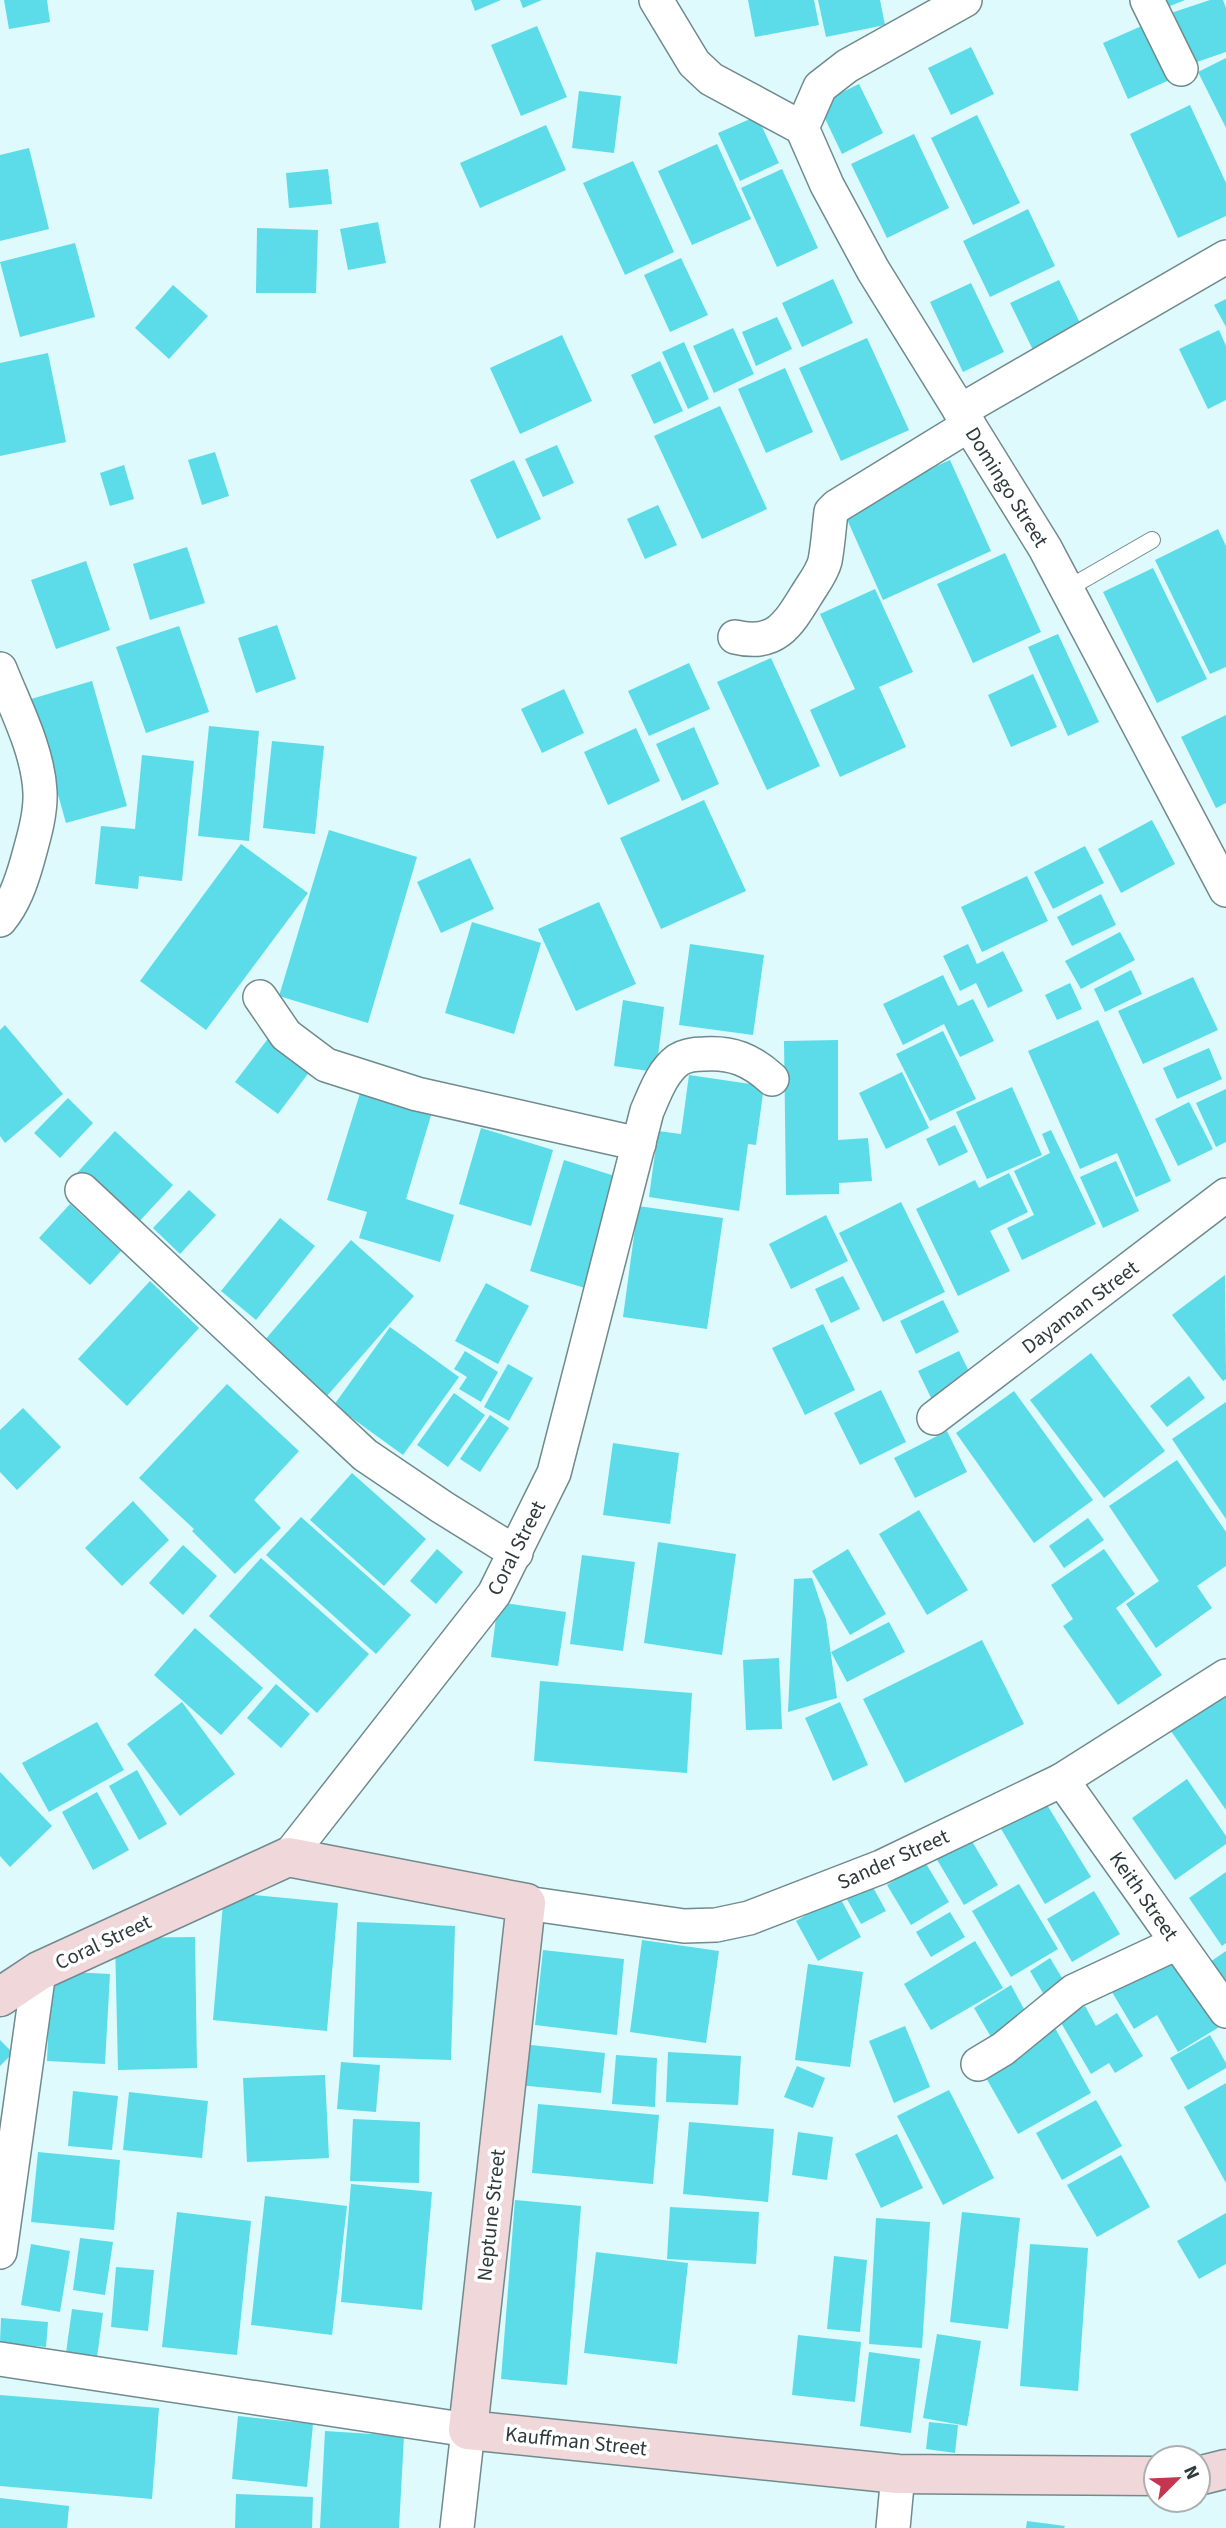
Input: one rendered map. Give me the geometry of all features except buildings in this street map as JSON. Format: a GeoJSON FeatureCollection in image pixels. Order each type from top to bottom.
{"type":"FeatureCollection","features":[{"type":"Feature","properties":{"kind":"street"},"geometry":{"type":"LineString","coordinates":[[656,0],[694,63],[711,79],[802,128],[820,87],[934,9],[965,0]]}},
{"type":"Feature","properties":{"kind":"street"},"geometry":{"type":"LineString","coordinates":[[1147,0],[1181,69]]}},
{"type":"Feature","properties":{"kind":"street","name":"Domingo Street"},"geometry":{"type":"LineString","coordinates":[[802,128],[827,185],[873,270],[1045,548],[1226,890]]}},
{"type":"Feature","properties":{"kind":"street"},"geometry":{"type":"LineString","coordinates":[[735,637],[750,641],[766,638],[788,624],[821,571],[831,512],[836,506],[964,418],[1226,257]]}},
{"type":"Feature","properties":{"kind":"street"},"geometry":{"type":"LineString","coordinates":[[0,669],[35,764],[40,793],[33,839],[23,873],[11,906],[0,920]]}},
{"type":"Feature","properties":{"kind":"street"},"geometry":{"type":"LineString","coordinates":[[260,998],[286,1035],[326,1065],[417,1094],[639,1144]]}},
{"type":"Feature","properties":{"kind":"street","name":"Coral Street"},"geometry":{"type":"LineString","coordinates":[[0,1997],[39,1971],[288,1857],[494,1594],[516,1553],[554,1473],[647,1111],[668,1069],[690,1055],[716,1053],[738,1056],[757,1066],[772,1079]]}},
{"type":"Feature","properties":{"kind":"street"},"geometry":{"type":"LineString","coordinates":[[82,1190],[365,1455],[516,1553]]}},
{"type":"Feature","properties":{"kind":"street","name":"Dayaman Street"},"geometry":{"type":"LineString","coordinates":[[934,1418],[1226,1195]]}},
{"type":"Feature","properties":{"kind":"street","name":"Sander Street"},"geometry":{"type":"LineString","coordinates":[[526,1903],[684,1926],[749,1919],[881,1867],[1062,1780],[1226,1676]]}},
{"type":"Feature","properties":{"kind":"street","name":"Keith Street"},"geometry":{"type":"LineString","coordinates":[[1062,1780],[1226,2011]]}},
{"type":"Feature","properties":{"kind":"street"},"geometry":{"type":"LineString","coordinates":[[288,1857],[526,1903]]}},
{"type":"Feature","properties":{"kind":"street","name":"Neptune Street"},"geometry":{"type":"LineString","coordinates":[[457,2528],[526,1903]]}},
{"type":"Feature","properties":{"kind":"street"},"geometry":{"type":"LineString","coordinates":[[978,2064],[1003,2049],[1074,1991],[1177,1942]]}},
{"type":"Feature","properties":{"kind":"street"},"geometry":{"type":"LineString","coordinates":[[0,2252],[39,1971]]}},
{"type":"Feature","properties":{"kind":"street","name":"Kauffman Street"},"geometry":{"type":"LineString","coordinates":[[0,2358],[467,2430],[898,2474],[1142,2476]]}},
{"type":"Feature","properties":{"kind":"street"},"geometry":{"type":"LineString","coordinates":[[893,2528],[898,2474]]}},
{"type":"Feature","properties":{"kind":"lane"},"geometry":{"type":"LineString","coordinates":[[1067,589],[1152,540]]}}]}
